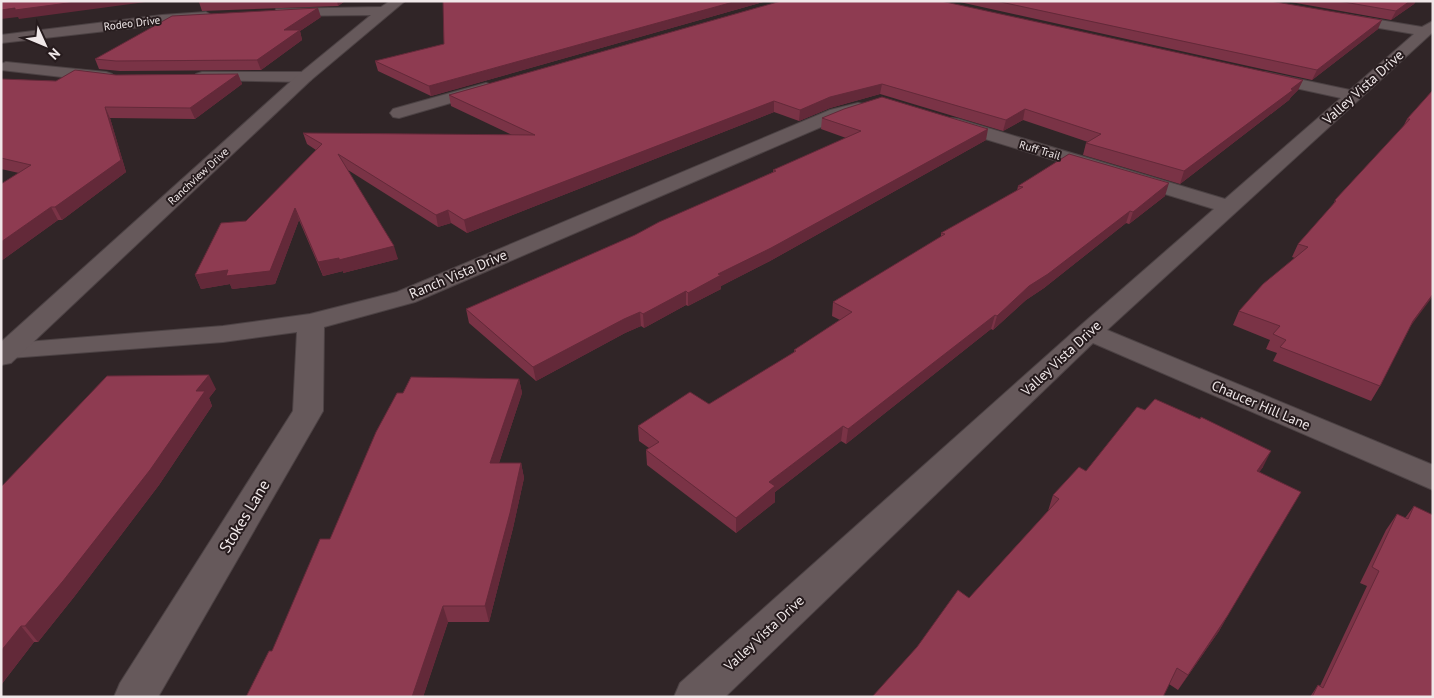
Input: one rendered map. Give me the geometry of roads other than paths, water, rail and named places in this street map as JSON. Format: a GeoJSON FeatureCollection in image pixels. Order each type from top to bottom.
{"type":"FeatureCollection","features":[{"type":"Feature","properties":{"kind":"street"},"geometry":{"type":"LineString","coordinates":[[268,13],[391,6]]}},
{"type":"Feature","properties":{"kind":"street","name":"Ranchview Drive"},"geometry":{"type":"LineString","coordinates":[[5,353],[305,77],[391,6]]}},
{"type":"Feature","properties":{"kind":"street","name":"Rodeo Drive"},"geometry":{"type":"LineString","coordinates":[[1,39],[162,19],[221,15]]}},
{"type":"Feature","properties":{"kind":"street"},"geometry":{"type":"LineString","coordinates":[[1328,15],[1429,29]]}},
{"type":"Feature","properties":{"kind":"street","name":"Valley Vista Drive"},"geometry":{"type":"LineString","coordinates":[[695,697],[1089,332],[1429,29]]}},
{"type":"Feature","properties":{"kind":"street"},"geometry":{"type":"LineString","coordinates":[[6,67],[120,78]]}},
{"type":"Feature","properties":{"kind":"street"},"geometry":{"type":"LineString","coordinates":[[1246,72],[1353,96]]}},
{"type":"Feature","properties":{"kind":"street"},"geometry":{"type":"LineString","coordinates":[[188,78],[305,77]]}},
{"type":"Feature","properties":{"kind":"street"},"geometry":{"type":"LineString","coordinates":[[399,113],[504,83]]}},
{"type":"Feature","properties":{"kind":"street","name":"Ranch Vista Drive"},"geometry":{"type":"LineString","coordinates":[[5,353],[223,334],[312,322],[406,297],[836,114],[882,101]]}},
{"type":"Feature","properties":{"kind":"street","name":"Ruff Trail"},"geometry":{"type":"LineString","coordinates":[[938,118],[1228,207]]}},
{"type":"Feature","properties":{"kind":"street","name":"Stokes Lane"},"geometry":{"type":"LineString","coordinates":[[135,697],[308,411],[312,322]]}},
{"type":"Feature","properties":{"kind":"street","name":"Chaucer Hill Lane"},"geometry":{"type":"LineString","coordinates":[[1089,332],[1433,478]]}}]}
